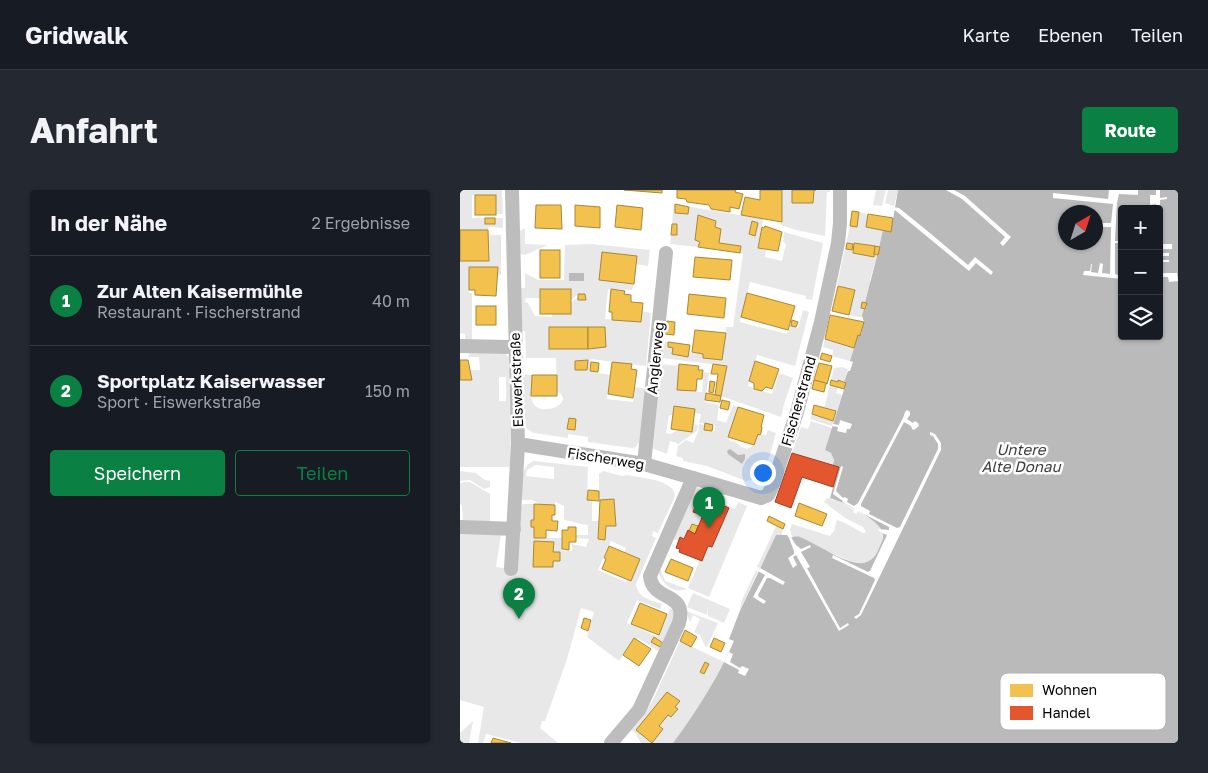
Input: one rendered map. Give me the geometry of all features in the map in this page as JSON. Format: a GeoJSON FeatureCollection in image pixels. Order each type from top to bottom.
{"type":"FeatureCollection","features":[{"type":"Feature","properties":{"kind":"street","name":"Eiswerkstraße"},"geometry":{"type":"LineString","coordinates":[[511,569],[518,444],[512,190]]}},
{"type":"Feature","properties":{"kind":"street","name":"Fischerstrand"},"geometry":{"type":"LineString","coordinates":[[692,478],[761,498],[768,494],[797,412],[821,322],[838,243],[840,190]]}},
{"type":"Feature","properties":{"kind":"street","name":"Anglerweg"},"geometry":{"type":"LineString","coordinates":[[644,464],[666,253]]}},
{"type":"Feature","properties":{"kind":"street"},"geometry":{"type":"LineString","coordinates":[[460,346],[515,346]]}},
{"type":"Feature","properties":{"kind":"street","name":"Fischerweg"},"geometry":{"type":"LineString","coordinates":[[518,444],[644,464],[692,478]]}},
{"type":"Feature","properties":{"kind":"street"},"geometry":{"type":"LineString","coordinates":[[611,743],[639,710],[679,623],[680,609],[677,603],[672,598],[655,589],[650,583],[650,576],[692,478]]}},
{"type":"Feature","properties":{"kind":"street"},"geometry":{"type":"LineString","coordinates":[[460,528],[514,529]]}},
{"type":"Feature","properties":{"kind":"shaded area"},"geometry":{"type":"Polygon","coordinates":[[[460,190],[502,190],[503,214],[496,214],[495,195],[472,195],[472,218],[485,218],[486,224],[495,224],[495,218],[503,218],[503,228],[489,227],[488,230],[460,230],[460,190]]]}},
{"type":"Feature","properties":{"kind":"shaded area"},"geometry":{"type":"Polygon","coordinates":[[[782,190],[792,190],[792,203],[813,203],[814,190],[830,190],[830,192],[827,192],[825,236],[781,225],[782,190]]]}},
{"type":"Feature","properties":{"kind":"shaded area"},"geometry":{"type":"Polygon","coordinates":[[[876,190],[886,190],[882,206],[873,205],[876,190]]]}},
{"type":"Feature","properties":{"kind":"shaded area"},"geometry":{"type":"Polygon","coordinates":[[[888,190],[898,190],[894,206],[885,203],[888,190]]]}},
{"type":"Feature","properties":{"kind":"shaded area"},"geometry":{"type":"Polygon","coordinates":[[[674,204],[763,219],[758,248],[766,250],[765,257],[782,261],[786,244],[783,241],[784,232],[823,243],[812,300],[806,299],[806,296],[750,282],[741,317],[740,322],[787,334],[789,325],[798,328],[803,310],[809,312],[795,366],[757,355],[748,386],[772,394],[779,373],[793,378],[781,417],[721,396],[727,366],[662,358],[664,342],[668,342],[668,347],[673,348],[672,354],[688,357],[689,352],[703,354],[703,358],[722,360],[726,327],[733,327],[743,254],[740,253],[741,246],[719,243],[721,229],[715,227],[716,221],[698,215],[695,240],[700,242],[698,247],[670,244],[671,235],[677,235],[677,225],[672,224],[674,204]]]}},
{"type":"Feature","properties":{"kind":"shaded area"},"geometry":{"type":"Polygon","coordinates":[[[859,212],[868,214],[866,227],[883,230],[882,252],[877,257],[870,280],[871,287],[864,318],[849,315],[855,290],[837,285],[850,226],[857,227],[859,212]],[[854,243],[853,253],[878,255],[879,247],[854,243]]]}},
{"type":"Feature","properties":{"kind":"shaded area"},"geometry":{"type":"Polygon","coordinates":[[[525,228],[525,244],[548,245],[525,255],[519,254],[520,231],[525,228]]]}},
{"type":"Feature","properties":{"kind":"shaded area"},"geometry":{"type":"Polygon","coordinates":[[[490,235],[501,235],[501,275],[498,275],[498,267],[469,268],[469,293],[472,293],[472,340],[465,340],[465,334],[460,333],[460,261],[489,261],[490,235]]]}},
{"type":"Feature","properties":{"kind":"shaded area"},"geometry":{"type":"Polygon","coordinates":[[[591,244],[650,250],[648,266],[636,264],[637,256],[603,252],[634,284],[632,290],[608,289],[605,319],[641,322],[642,311],[651,313],[646,366],[591,359],[589,371],[610,375],[607,399],[633,402],[635,387],[646,389],[640,441],[636,447],[588,442],[588,437],[568,434],[568,438],[534,433],[524,426],[521,377],[525,376],[525,374],[532,375],[531,397],[537,407],[549,409],[560,404],[563,400],[557,391],[556,358],[526,358],[525,331],[521,331],[520,288],[525,288],[525,273],[538,280],[564,280],[565,245],[591,244]],[[540,289],[540,298],[526,298],[525,302],[528,303],[535,316],[552,317],[552,314],[578,297],[578,300],[585,300],[585,294],[578,294],[571,300],[540,289]],[[588,360],[576,361],[575,370],[587,370],[588,360]]]}},
{"type":"Feature","properties":{"kind":"shaded area"},"geometry":{"type":"Polygon","coordinates":[[[825,339],[854,348],[850,361],[832,356],[833,350],[823,347],[825,339]]]}},
{"type":"Feature","properties":{"kind":"shaded area"},"geometry":{"type":"Polygon","coordinates":[[[470,352],[504,353],[509,357],[511,467],[460,467],[460,380],[472,380],[470,370],[480,370],[479,357],[468,357],[470,352]],[[499,377],[499,401],[506,401],[506,377],[499,377]]]}},
{"type":"Feature","properties":{"kind":"shaded area"},"geometry":{"type":"Polygon","coordinates":[[[661,364],[679,366],[677,390],[702,392],[704,372],[709,373],[705,402],[719,405],[717,420],[726,423],[733,405],[738,407],[728,437],[730,441],[736,442],[747,449],[754,445],[758,434],[766,435],[768,430],[776,433],[770,456],[764,470],[759,475],[746,481],[707,466],[683,461],[683,458],[676,456],[678,446],[686,440],[693,443],[698,432],[699,424],[704,425],[704,430],[715,431],[715,425],[699,423],[701,414],[695,413],[695,409],[674,406],[673,415],[669,415],[666,433],[671,434],[677,430],[692,432],[693,424],[698,425],[697,431],[677,445],[677,443],[670,441],[667,454],[653,448],[661,364]]]}},
{"type":"Feature","properties":{"kind":"shaded area"},"geometry":{"type":"Polygon","coordinates":[[[842,367],[848,369],[844,382],[831,380],[834,368],[842,367]]]}},
{"type":"Feature","properties":{"kind":"shaded area"},"geometry":{"type":"Polygon","coordinates":[[[830,385],[838,387],[836,393],[842,395],[832,426],[810,419],[812,414],[833,420],[836,411],[824,408],[830,385]]]}},
{"type":"Feature","properties":{"kind":"shaded area"},"geometry":{"type":"Polygon","coordinates":[[[811,421],[832,428],[825,450],[831,453],[834,460],[833,465],[792,453],[801,427],[808,429],[811,421]]]}},
{"type":"Feature","properties":{"kind":"shaded area"},"geometry":{"type":"Polygon","coordinates":[[[534,461],[588,467],[587,500],[592,500],[592,521],[599,521],[598,539],[605,540],[606,526],[616,526],[614,499],[599,501],[599,474],[603,471],[622,476],[627,475],[655,480],[669,486],[673,490],[675,496],[658,533],[653,531],[652,536],[656,538],[636,584],[637,589],[642,595],[649,600],[662,604],[660,609],[637,600],[627,623],[658,637],[670,608],[675,612],[676,618],[663,643],[654,637],[651,641],[660,647],[658,651],[638,638],[637,640],[634,638],[619,661],[587,637],[594,612],[581,608],[567,659],[545,721],[542,721],[540,728],[558,743],[521,743],[486,734],[483,743],[478,743],[484,707],[460,700],[460,533],[501,534],[496,567],[518,570],[520,508],[523,504],[534,504],[534,520],[531,520],[531,526],[534,527],[534,538],[562,538],[562,551],[572,551],[572,544],[586,547],[589,539],[576,538],[576,535],[588,535],[588,525],[564,520],[564,506],[555,502],[555,505],[539,504],[532,500],[521,500],[522,477],[529,464],[534,461]],[[535,465],[527,470],[526,476],[554,479],[554,467],[535,465]],[[611,541],[598,570],[626,582],[627,580],[631,581],[640,559],[624,552],[626,548],[611,541]]]}},
{"type":"Feature","properties":{"kind":"shaded area"},"geometry":{"type":"Polygon","coordinates":[[[460,471],[476,473],[485,480],[490,481],[490,487],[484,489],[470,480],[460,481],[460,471]]]}},
{"type":"Feature","properties":{"kind":"shaded area"},"geometry":{"type":"Polygon","coordinates":[[[470,482],[490,494],[490,523],[463,522],[462,505],[460,504],[460,483],[470,482]]]}},
{"type":"Feature","properties":{"kind":"shaded area"},"geometry":{"type":"Polygon","coordinates":[[[698,487],[702,494],[735,509],[738,502],[747,506],[709,597],[688,588],[708,546],[712,547],[728,508],[710,500],[694,511],[703,515],[698,526],[692,524],[684,539],[681,537],[679,541],[673,539],[660,568],[665,581],[687,589],[677,590],[669,587],[658,572],[695,488],[698,487]]]}},
{"type":"Feature","properties":{"kind":"shaded area"},"geometry":{"type":"Polygon","coordinates":[[[827,498],[836,500],[877,522],[883,533],[882,542],[874,559],[865,564],[857,564],[817,547],[800,537],[792,537],[790,529],[792,524],[830,536],[834,531],[837,520],[863,533],[866,532],[863,527],[845,518],[824,502],[827,498]]]}},
{"type":"Feature","properties":{"kind":"shaded area"},"geometry":{"type":"Polygon","coordinates":[[[776,526],[783,529],[781,539],[765,558],[760,568],[757,567],[776,526]]]}},
{"type":"Feature","properties":{"kind":"shaded area"},"geometry":{"type":"Polygon","coordinates":[[[756,570],[758,571],[739,613],[742,600],[756,570]]]}},
{"type":"Feature","properties":{"kind":"shaded area"},"geometry":{"type":"Polygon","coordinates":[[[693,593],[730,609],[724,623],[708,616],[707,606],[707,615],[687,607],[693,593]]]}},
{"type":"Feature","properties":{"kind":"shaded area"},"geometry":{"type":"Polygon","coordinates":[[[686,611],[718,623],[707,647],[700,635],[694,632],[700,619],[693,615],[690,622],[686,611]]]}},
{"type":"Feature","properties":{"kind":"shaded area"},"geometry":{"type":"Polygon","coordinates":[[[680,641],[724,662],[696,713],[673,743],[641,743],[630,729],[652,702],[680,641]]]}},
{"type":"Feature","properties":{"kind":"shaded area"},"geometry":{"type":"Polygon","coordinates":[[[473,721],[469,743],[460,743],[460,733],[473,721]]]}},
{"type":"Feature","properties":{"kind":"water","name":"Untere Alte Donau"},"geometry":{"type":"Polygon","coordinates":[[[898,190],[1178,190],[1178,743],[673,743],[707,694],[728,654],[734,641],[729,639],[739,613],[776,535],[787,535],[789,538],[800,537],[852,562],[867,562],[877,553],[883,534],[876,523],[852,507],[830,498],[839,467],[833,465],[834,460],[831,453],[825,450],[846,383],[844,382],[853,362],[850,361],[858,335],[861,335],[864,322],[862,315],[864,309],[866,309],[867,303],[865,303],[883,230],[891,231],[898,190]]]}},
{"type":"Feature","properties":{"kind":"water"},"geometry":{"type":"Polygon","coordinates":[[[569,273],[584,273],[584,281],[569,281],[569,273]]]}},
{"type":"Feature","properties":{"kind":"water"},"geometry":{"type":"Polygon","coordinates":[[[730,449],[738,455],[745,454],[742,464],[728,454],[727,451],[730,449]]]}},
{"type":"Feature","properties":{"kind":"pier"},"geometry":{"type":"Polygon","coordinates":[[[946,190],[954,190],[965,196],[1011,237],[1003,246],[1000,243],[1005,237],[962,199],[946,190]]]}},
{"type":"Feature","properties":{"kind":"pier"},"geometry":{"type":"Polygon","coordinates":[[[1109,190],[1138,190],[1138,195],[1119,194],[1115,241],[1118,241],[1118,243],[1115,243],[1115,274],[1118,275],[1118,279],[1083,275],[1084,271],[1090,271],[1091,264],[1091,272],[1098,273],[1100,263],[1103,264],[1102,273],[1110,274],[1111,227],[1103,227],[1103,223],[1111,223],[1113,204],[1053,198],[1053,193],[1108,199],[1109,190]]]}},
{"type":"Feature","properties":{"kind":"pier"},"geometry":{"type":"Polygon","coordinates":[[[1156,190],[1160,190],[1160,198],[1167,197],[1167,199],[1160,200],[1160,205],[1150,205],[1150,195],[1156,195],[1156,190]]]}},
{"type":"Feature","properties":{"kind":"pier"},"geometry":{"type":"Polygon","coordinates":[[[894,207],[899,208],[968,265],[975,257],[993,272],[991,275],[976,263],[969,271],[893,209],[894,207]]]}},
{"type":"Feature","properties":{"kind":"pier"},"geometry":{"type":"Polygon","coordinates":[[[1163,244],[1172,244],[1172,249],[1163,249],[1163,244]]]}},
{"type":"Feature","properties":{"kind":"pier"},"geometry":{"type":"Polygon","coordinates":[[[1163,253],[1169,253],[1169,256],[1163,256],[1163,253]]]}},
{"type":"Feature","properties":{"kind":"pier"},"geometry":{"type":"Polygon","coordinates":[[[1163,273],[1177,273],[1178,281],[1169,282],[1168,277],[1163,277],[1163,273]]]}},
{"type":"Feature","properties":{"kind":"pier"},"geometry":{"type":"Polygon","coordinates":[[[907,410],[910,412],[910,415],[907,419],[913,423],[915,421],[919,426],[914,430],[904,422],[861,506],[870,511],[869,514],[897,528],[900,527],[938,449],[938,444],[933,436],[930,435],[930,432],[935,434],[941,443],[941,450],[861,615],[856,619],[854,617],[859,614],[875,580],[832,558],[833,555],[868,572],[870,571],[887,535],[878,529],[889,530],[889,527],[858,511],[856,514],[853,512],[855,509],[842,502],[833,494],[841,466],[843,467],[836,491],[843,498],[848,499],[847,502],[854,506],[858,503],[907,410]]]}},
{"type":"Feature","properties":{"kind":"pier"},"geometry":{"type":"Polygon","coordinates":[[[840,420],[852,424],[846,433],[837,431],[838,427],[832,426],[833,424],[839,425],[840,420]]]}},
{"type":"Feature","properties":{"kind":"pier"},"geometry":{"type":"Polygon","coordinates":[[[791,537],[801,549],[810,545],[811,547],[801,552],[810,567],[807,568],[840,628],[848,623],[849,625],[839,631],[796,555],[793,557],[797,565],[793,568],[788,558],[794,554],[789,538],[791,537]]]}},
{"type":"Feature","properties":{"kind":"pier"},"geometry":{"type":"Polygon","coordinates":[[[760,568],[785,582],[783,585],[767,578],[758,595],[766,601],[764,604],[753,597],[765,575],[758,571],[760,568]]]}},
{"type":"Feature","properties":{"kind":"pier"},"geometry":{"type":"Polygon","coordinates":[[[729,652],[733,654],[730,662],[740,668],[742,666],[749,669],[745,676],[738,673],[739,670],[724,662],[729,652]]]}},
{"type":"Feature","properties":{"kind":"building: Wohnen"},"geometry":{"type":"Polygon","coordinates":[[[624,190],[662,190],[662,193],[624,190]]]}},
{"type":"Feature","properties":{"kind":"building: Wohnen"},"geometry":{"type":"Polygon","coordinates":[[[677,190],[736,190],[735,192],[743,194],[739,209],[730,207],[730,212],[711,209],[709,205],[687,202],[686,199],[677,198],[677,190]]]}},
{"type":"Feature","properties":{"kind":"building: Wohnen"},"geometry":{"type":"Polygon","coordinates":[[[760,190],[782,190],[782,222],[741,215],[745,197],[760,200],[760,190]]]}},
{"type":"Feature","properties":{"kind":"building: Wohnen"},"geometry":{"type":"Polygon","coordinates":[[[792,190],[814,190],[813,203],[792,203],[792,190]]]}},
{"type":"Feature","properties":{"kind":"building: Wohnen"},"geometry":{"type":"Polygon","coordinates":[[[475,195],[496,195],[496,215],[475,215],[475,195]]]}},
{"type":"Feature","properties":{"kind":"building: Wohnen"},"geometry":{"type":"Polygon","coordinates":[[[675,204],[689,207],[688,214],[675,213],[675,204]]]}},
{"type":"Feature","properties":{"kind":"building: Wohnen"},"geometry":{"type":"Polygon","coordinates":[[[536,205],[561,205],[562,229],[535,228],[536,205]]]}},
{"type":"Feature","properties":{"kind":"building: Wohnen"},"geometry":{"type":"Polygon","coordinates":[[[575,205],[600,207],[600,228],[575,226],[575,205]]]}},
{"type":"Feature","properties":{"kind":"building: Wohnen"},"geometry":{"type":"Polygon","coordinates":[[[617,205],[643,208],[641,230],[615,227],[617,205]]]}},
{"type":"Feature","properties":{"kind":"building: Wohnen"},"geometry":{"type":"Polygon","coordinates":[[[852,211],[859,212],[857,227],[850,226],[852,211]]]}},
{"type":"Feature","properties":{"kind":"building: Wohnen"},"geometry":{"type":"Polygon","coordinates":[[[868,214],[893,218],[891,232],[866,227],[868,214]]]}},
{"type":"Feature","properties":{"kind":"building: Wohnen"},"geometry":{"type":"Polygon","coordinates":[[[698,215],[716,221],[715,227],[721,229],[719,243],[741,246],[740,253],[698,247],[700,242],[695,240],[698,215]]]}},
{"type":"Feature","properties":{"kind":"building: Wohnen"},"geometry":{"type":"Polygon","coordinates":[[[485,218],[495,218],[495,224],[485,224],[485,218]]]}},
{"type":"Feature","properties":{"kind":"building: Wohnen"},"geometry":{"type":"Polygon","coordinates":[[[752,221],[758,223],[755,236],[749,234],[752,221]]]}},
{"type":"Feature","properties":{"kind":"building: Wohnen"},"geometry":{"type":"Polygon","coordinates":[[[672,224],[677,224],[677,235],[671,235],[672,224]]]}},
{"type":"Feature","properties":{"kind":"building: Wohnen"},"geometry":{"type":"Polygon","coordinates":[[[765,226],[782,232],[778,251],[758,248],[762,227],[764,228],[765,226]]]}},
{"type":"Feature","properties":{"kind":"building: Wohnen"},"geometry":{"type":"Polygon","coordinates":[[[460,230],[488,230],[489,261],[460,261],[460,230]]]}},
{"type":"Feature","properties":{"kind":"building: Wohnen"},"geometry":{"type":"Polygon","coordinates":[[[847,243],[853,244],[852,250],[846,249],[847,243]]]}},
{"type":"Feature","properties":{"kind":"building: Wohnen"},"geometry":{"type":"Polygon","coordinates":[[[854,243],[875,246],[874,257],[853,253],[854,243]]]}},
{"type":"Feature","properties":{"kind":"building: Wohnen"},"geometry":{"type":"Polygon","coordinates":[[[875,246],[880,247],[878,255],[874,254],[875,246]]]}},
{"type":"Feature","properties":{"kind":"building: Wohnen"},"geometry":{"type":"Polygon","coordinates":[[[540,250],[560,250],[560,278],[540,278],[540,250]]]}},
{"type":"Feature","properties":{"kind":"building: Wohnen"},"geometry":{"type":"Polygon","coordinates":[[[602,252],[637,256],[634,284],[599,280],[602,252]]]}},
{"type":"Feature","properties":{"kind":"building: Wohnen"},"geometry":{"type":"Polygon","coordinates":[[[695,257],[732,260],[730,280],[693,277],[695,257]]]}},
{"type":"Feature","properties":{"kind":"building: Wohnen"},"geometry":{"type":"Polygon","coordinates":[[[469,267],[498,267],[496,296],[475,295],[475,290],[469,290],[469,267]]]}},
{"type":"Feature","properties":{"kind":"building: Wohnen"},"geometry":{"type":"Polygon","coordinates":[[[838,286],[855,290],[849,315],[832,311],[838,286]]]}},
{"type":"Feature","properties":{"kind":"building: Wohnen"},"geometry":{"type":"Polygon","coordinates":[[[540,289],[571,289],[571,314],[540,314],[540,289]]]}},
{"type":"Feature","properties":{"kind":"building: Wohnen"},"geometry":{"type":"Polygon","coordinates":[[[611,289],[625,291],[624,294],[631,295],[631,302],[643,303],[641,322],[612,320],[612,312],[609,312],[611,289]]]}},
{"type":"Feature","properties":{"kind":"building: Wohnen"},"geometry":{"type":"Polygon","coordinates":[[[747,293],[795,306],[788,330],[741,317],[747,293]]]}},
{"type":"Feature","properties":{"kind":"building: Wohnen"},"geometry":{"type":"Polygon","coordinates":[[[578,294],[585,294],[586,300],[578,300],[578,294]]]}},
{"type":"Feature","properties":{"kind":"building: Wohnen"},"geometry":{"type":"Polygon","coordinates":[[[689,294],[726,298],[724,318],[687,314],[689,294]]]}},
{"type":"Feature","properties":{"kind":"building: Wohnen"},"geometry":{"type":"Polygon","coordinates":[[[862,302],[867,303],[865,309],[861,308],[862,302]]]}},
{"type":"Feature","properties":{"kind":"building: Wohnen"},"geometry":{"type":"Polygon","coordinates":[[[476,306],[496,306],[496,325],[476,325],[476,306]]]}},
{"type":"Feature","properties":{"kind":"building: Wohnen"},"geometry":{"type":"Polygon","coordinates":[[[830,315],[864,322],[854,348],[825,339],[830,315]]]}},
{"type":"Feature","properties":{"kind":"building: Wohnen"},"geometry":{"type":"Polygon","coordinates":[[[792,320],[798,322],[796,327],[791,326],[792,320]]]}},
{"type":"Feature","properties":{"kind":"building: Wohnen"},"geometry":{"type":"Polygon","coordinates":[[[667,321],[675,322],[674,335],[665,334],[667,321]]]}},
{"type":"Feature","properties":{"kind":"building: Wohnen"},"geometry":{"type":"Polygon","coordinates":[[[549,327],[588,327],[588,349],[549,349],[549,327]]]}},
{"type":"Feature","properties":{"kind":"building: Wohnen"},"geometry":{"type":"Polygon","coordinates":[[[588,327],[605,327],[606,347],[588,349],[588,327]]]}},
{"type":"Feature","properties":{"kind":"building: Wohnen"},"geometry":{"type":"Polygon","coordinates":[[[695,330],[726,333],[722,360],[703,358],[703,354],[692,352],[695,330]]]}},
{"type":"Feature","properties":{"kind":"building: Wohnen"},"geometry":{"type":"Polygon","coordinates":[[[668,342],[690,345],[688,357],[672,354],[673,348],[668,347],[668,342]]]}},
{"type":"Feature","properties":{"kind":"building: Wohnen"},"geometry":{"type":"Polygon","coordinates":[[[822,353],[832,356],[830,362],[820,359],[822,353]]]}},
{"type":"Feature","properties":{"kind":"building: Wohnen"},"geometry":{"type":"Polygon","coordinates":[[[460,360],[468,360],[472,380],[460,380],[460,360]]]}},
{"type":"Feature","properties":{"kind":"building: Wohnen"},"geometry":{"type":"Polygon","coordinates":[[[588,360],[587,370],[575,370],[575,361],[588,360]]]}},
{"type":"Feature","properties":{"kind":"building: Wohnen"},"geometry":{"type":"Polygon","coordinates":[[[755,361],[779,369],[772,389],[766,387],[762,391],[754,389],[754,383],[749,381],[755,361]]]}},
{"type":"Feature","properties":{"kind":"building: Wohnen"},"geometry":{"type":"Polygon","coordinates":[[[591,362],[599,363],[598,372],[590,371],[591,362]]]}},
{"type":"Feature","properties":{"kind":"building: Wohnen"},"geometry":{"type":"Polygon","coordinates":[[[612,362],[632,364],[631,369],[637,370],[633,398],[608,394],[612,362]]]}},
{"type":"Feature","properties":{"kind":"building: Wohnen"},"geometry":{"type":"Polygon","coordinates":[[[819,363],[832,366],[827,384],[814,380],[819,363]]]}},
{"type":"Feature","properties":{"kind":"building: Wohnen"},"geometry":{"type":"Polygon","coordinates":[[[679,364],[699,366],[698,370],[703,370],[702,379],[697,379],[696,391],[677,390],[679,364]]]}},
{"type":"Feature","properties":{"kind":"building: Wohnen"},"geometry":{"type":"Polygon","coordinates":[[[713,364],[727,366],[721,396],[715,395],[718,374],[711,374],[713,364]]]}},
{"type":"Feature","properties":{"kind":"building: Wohnen"},"geometry":{"type":"Polygon","coordinates":[[[532,375],[557,375],[557,396],[531,396],[532,375]]]}},
{"type":"Feature","properties":{"kind":"building: Wohnen"},"geometry":{"type":"Polygon","coordinates":[[[814,380],[826,383],[824,392],[812,389],[814,380]]]}},
{"type":"Feature","properties":{"kind":"building: Wohnen"},"geometry":{"type":"Polygon","coordinates":[[[831,380],[846,383],[844,389],[830,385],[831,380]]]}},
{"type":"Feature","properties":{"kind":"building: Wohnen"},"geometry":{"type":"Polygon","coordinates":[[[710,381],[715,382],[713,393],[709,392],[710,381]]]}},
{"type":"Feature","properties":{"kind":"building: Wohnen"},"geometry":{"type":"Polygon","coordinates":[[[706,393],[721,396],[720,402],[705,400],[706,393]]]}},
{"type":"Feature","properties":{"kind":"building: Wohnen"},"geometry":{"type":"Polygon","coordinates":[[[722,400],[730,402],[728,410],[720,408],[722,400]]]}},
{"type":"Feature","properties":{"kind":"building: Wohnen"},"geometry":{"type":"Polygon","coordinates":[[[814,405],[836,411],[833,421],[812,414],[814,405]]]}},
{"type":"Feature","properties":{"kind":"building: Wohnen"},"geometry":{"type":"Polygon","coordinates":[[[674,406],[695,409],[692,432],[671,429],[674,406]]]}},
{"type":"Feature","properties":{"kind":"building: Wohnen"},"geometry":{"type":"Polygon","coordinates":[[[738,407],[764,415],[761,433],[760,435],[758,434],[754,445],[728,437],[738,407]]]}},
{"type":"Feature","properties":{"kind":"building: Wohnen"},"geometry":{"type":"Polygon","coordinates":[[[569,418],[576,419],[575,430],[567,429],[569,418]]]}},
{"type":"Feature","properties":{"kind":"building: Wohnen"},"geometry":{"type":"Polygon","coordinates":[[[705,423],[713,425],[712,431],[704,430],[705,423]]]}},
{"type":"Feature","properties":{"kind":"building: Wohnen"},"geometry":{"type":"Polygon","coordinates":[[[588,490],[599,491],[599,501],[587,500],[588,490]]]}},
{"type":"Feature","properties":{"kind":"building: Wohnen"},"geometry":{"type":"Polygon","coordinates":[[[614,499],[616,526],[606,526],[605,540],[598,539],[600,500],[614,499]]]}},
{"type":"Feature","properties":{"kind":"building: Wohnen"},"geometry":{"type":"Polygon","coordinates":[[[799,503],[827,514],[822,526],[795,516],[799,503]]]}},
{"type":"Feature","properties":{"kind":"building: Wohnen"},"geometry":{"type":"Polygon","coordinates":[[[534,504],[555,505],[555,515],[552,515],[552,521],[558,521],[557,531],[546,530],[546,538],[534,538],[534,527],[531,527],[531,520],[534,520],[534,504]]]}},
{"type":"Feature","properties":{"kind":"building: Wohnen"},"geometry":{"type":"Polygon","coordinates":[[[769,516],[785,524],[783,529],[767,521],[769,516]]]}},
{"type":"Feature","properties":{"kind":"building: Wohnen"},"geometry":{"type":"Polygon","coordinates":[[[692,524],[698,526],[695,534],[689,531],[692,524]]]}},
{"type":"Feature","properties":{"kind":"building: Wohnen"},"geometry":{"type":"Polygon","coordinates":[[[568,527],[576,527],[576,542],[569,542],[569,550],[562,549],[562,530],[568,530],[568,527]]]}},
{"type":"Feature","properties":{"kind":"building: Wohnen"},"geometry":{"type":"Polygon","coordinates":[[[534,541],[554,542],[553,552],[560,552],[560,561],[553,561],[553,567],[533,567],[534,541]]]}},
{"type":"Feature","properties":{"kind":"building: Wohnen"},"geometry":{"type":"Polygon","coordinates":[[[609,546],[640,559],[631,581],[602,569],[609,546]]]}},
{"type":"Feature","properties":{"kind":"building: Wohnen"},"geometry":{"type":"Polygon","coordinates":[[[671,559],[693,568],[688,581],[665,572],[671,559]]]}},
{"type":"Feature","properties":{"kind":"building: Wohnen"},"geometry":{"type":"Polygon","coordinates":[[[640,603],[667,614],[659,635],[631,624],[640,603]]]}},
{"type":"Feature","properties":{"kind":"building: Wohnen"},"geometry":{"type":"Polygon","coordinates":[[[584,618],[591,620],[588,631],[581,628],[584,618]]]}},
{"type":"Feature","properties":{"kind":"building: Wohnen"},"geometry":{"type":"Polygon","coordinates":[[[685,630],[697,637],[691,647],[680,641],[685,630]]]}},
{"type":"Feature","properties":{"kind":"building: Wohnen"},"geometry":{"type":"Polygon","coordinates":[[[654,637],[663,643],[660,647],[651,642],[654,637]]]}},
{"type":"Feature","properties":{"kind":"building: Wohnen"},"geometry":{"type":"Polygon","coordinates":[[[634,638],[651,649],[639,666],[623,655],[634,638]]]}},
{"type":"Feature","properties":{"kind":"building: Wohnen"},"geometry":{"type":"Polygon","coordinates":[[[714,638],[725,643],[721,652],[710,647],[714,638]]]}},
{"type":"Feature","properties":{"kind":"building: Wohnen"},"geometry":{"type":"Polygon","coordinates":[[[705,662],[709,664],[704,674],[700,672],[705,662]]]}},
{"type":"Feature","properties":{"kind":"building: Wohnen"},"geometry":{"type":"Polygon","coordinates":[[[667,692],[680,701],[675,707],[678,709],[671,717],[668,715],[659,726],[663,729],[652,743],[636,730],[667,692]]]}},
{"type":"Feature","properties":{"kind":"building: Wohnen"},"geometry":{"type":"Polygon","coordinates":[[[493,738],[511,743],[491,743],[493,738]]]}},
{"type":"Feature","properties":{"kind":"building: Handel"},"geometry":{"type":"Polygon","coordinates":[[[792,453],[839,467],[833,487],[802,477],[791,508],[775,502],[792,453]]]}},
{"type":"Feature","properties":{"kind":"building: Handel"},"geometry":{"type":"Polygon","coordinates":[[[698,499],[708,503],[710,500],[729,508],[712,547],[708,546],[702,561],[679,552],[680,549],[676,548],[680,537],[684,539],[688,530],[695,534],[703,515],[693,512],[698,499]]]}},
{"type":"Feature","properties":{"kind":"place","name":"Zur Alten Kaisermühle"},"geometry":{"type":"Point","coordinates":[709,528]}},
{"type":"Feature","properties":{"kind":"place","name":"Sportplatz Kaiserwasser"},"geometry":{"type":"Point","coordinates":[519,619]}}]}
